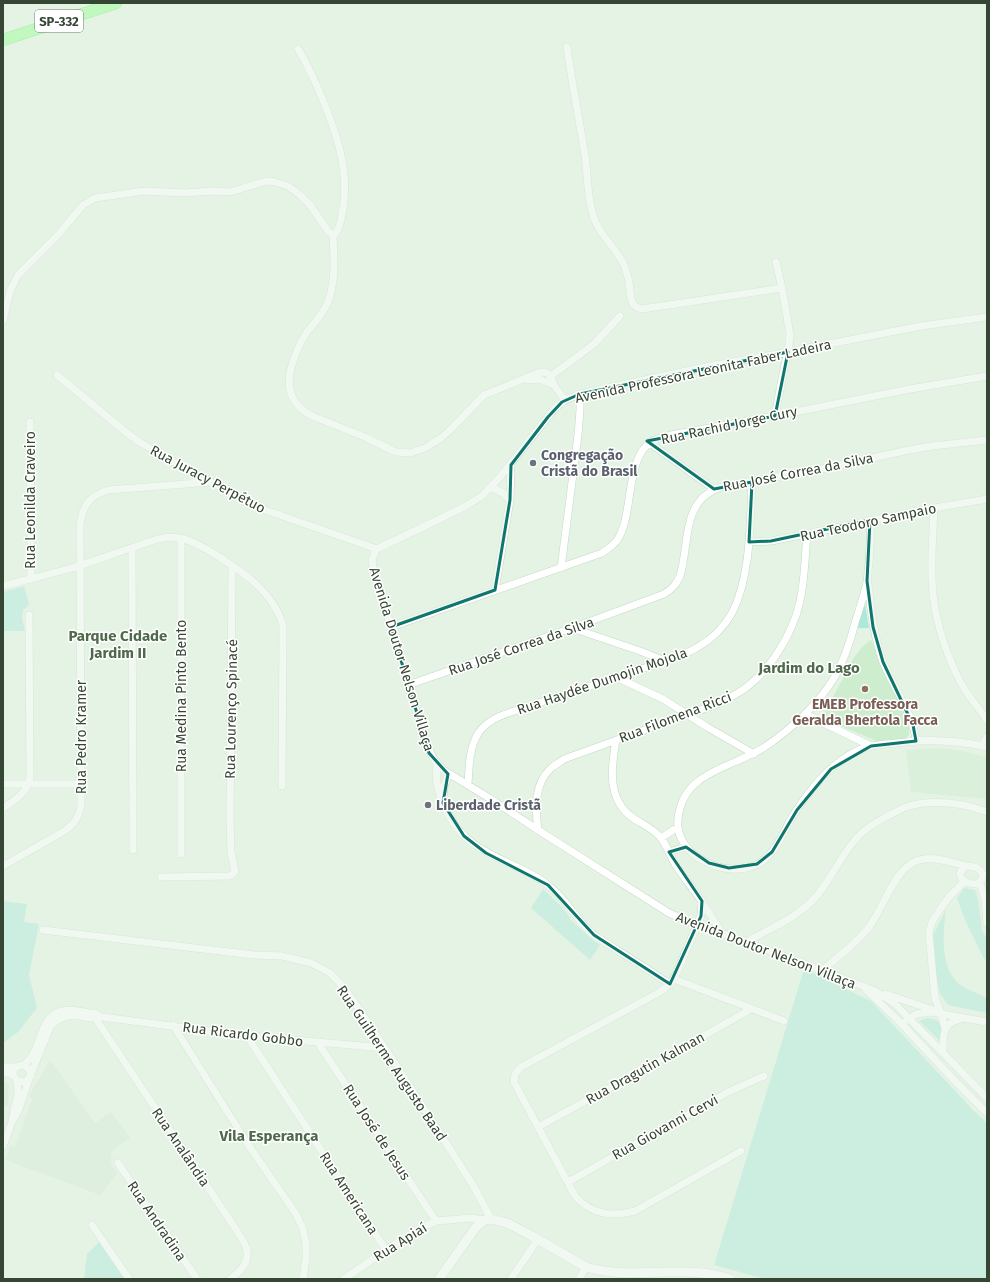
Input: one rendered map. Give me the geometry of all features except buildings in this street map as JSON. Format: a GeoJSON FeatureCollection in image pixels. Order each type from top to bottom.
{"type":"FeatureCollection","features":[{"type":"Feature","properties":{"kind":"main road","name":"SP-332"},"geometry":{"type":"LineString","coordinates":[[3,40],[116,3]]}},
{"type":"Feature","properties":{"kind":"street"},"geometry":{"type":"LineString","coordinates":[[567,47],[585,157],[592,212],[599,230],[624,266],[629,282],[631,300],[634,306],[642,309],[782,288]]}},
{"type":"Feature","properties":{"kind":"street"},"geometry":{"type":"LineString","coordinates":[[298,50],[310,71],[332,121],[342,161],[345,199],[337,232],[333,235]]}},
{"type":"Feature","properties":{"kind":"street"},"geometry":{"type":"LineString","coordinates":[[3,321],[10,291],[18,275],[57,236],[83,205],[95,198],[145,191],[185,193],[212,191],[230,192],[271,181],[288,186],[302,196],[328,231],[333,235],[334,265],[328,301],[318,319],[302,340],[290,367],[288,377],[291,395],[294,401],[304,412],[365,437],[396,452],[410,453],[425,448],[442,438],[484,395],[542,372],[550,376],[554,385],[566,400]]}},
{"type":"Feature","properties":{"kind":"street"},"geometry":{"type":"LineString","coordinates":[[775,416],[790,335],[776,262]]}},
{"type":"Feature","properties":{"kind":"street"},"geometry":{"type":"LineString","coordinates":[[550,376],[594,344],[620,316]]}},
{"type":"Feature","properties":{"kind":"street","name":"Avenida Professora Leonita Faber Ladeira"},"geometry":{"type":"LineString","coordinates":[[377,549],[476,501],[491,487],[511,464],[555,408],[566,400],[580,394],[705,367],[921,326],[987,317]]}},
{"type":"Feature","properties":{"kind":"street","name":"Rua Juracy Perpétuo"},"geometry":{"type":"LineString","coordinates":[[57,375],[128,434],[157,453],[265,510],[377,549]]}},
{"type":"Feature","properties":{"kind":"street","name":"Rua Rachid Jorge Cury"},"geometry":{"type":"LineString","coordinates":[[391,627],[561,568],[602,553],[611,547],[618,540],[626,519],[636,464],[642,452],[650,443],[657,440],[671,435],[910,389],[987,376]]}},
{"type":"Feature","properties":{"kind":"street"},"geometry":{"type":"LineString","coordinates":[[514,382],[540,379],[554,385]]}},
{"type":"Feature","properties":{"kind":"street"},"geometry":{"type":"LineString","coordinates":[[561,568],[578,435],[580,394]]}},
{"type":"Feature","properties":{"kind":"street","name":"Rua Leonilda Craveiro"},"geometry":{"type":"LineString","coordinates":[[30,422],[31,578]]}},
{"type":"Feature","properties":{"kind":"street","name":"Rua José Correa da Silva"},"geometry":{"type":"LineString","coordinates":[[408,685],[654,599],[672,589],[677,583],[682,569],[692,513],[700,499],[714,489],[822,469],[904,451],[932,446],[987,440]]}},
{"type":"Feature","properties":{"kind":"street"},"geometry":{"type":"LineString","coordinates":[[650,443],[714,489]]}},
{"type":"Feature","properties":{"kind":"street"},"geometry":{"type":"LineString","coordinates":[[495,590],[510,500],[511,464]]}},
{"type":"Feature","properties":{"kind":"street","name":"Rua Pedro Kramer"},"geometry":{"type":"LineString","coordinates":[[3,866],[66,830],[78,818],[81,806],[80,525],[85,505],[91,498],[100,492],[108,490],[211,482]]}},
{"type":"Feature","properties":{"kind":"street","name":"Rua Haydée Dumojin Mojola"},"geometry":{"type":"LineString","coordinates":[[468,785],[471,753],[474,742],[484,726],[491,721],[665,661],[697,648],[709,640],[731,614],[740,594],[749,542],[752,482]]}},
{"type":"Feature","properties":{"kind":"street"},"geometry":{"type":"LineString","coordinates":[[491,487],[503,492],[510,500]]}},
{"type":"Feature","properties":{"kind":"street","name":"Rua Teodoro Sampaio"},"geometry":{"type":"LineString","coordinates":[[749,542],[771,541],[870,520],[987,499]]}},
{"type":"Feature","properties":{"kind":"street"},"geometry":{"type":"LineString","coordinates":[[934,508],[932,581],[935,609],[939,625],[946,648],[965,690],[987,720]]}},
{"type":"Feature","properties":{"kind":"street"},"geometry":{"type":"LineString","coordinates":[[870,520],[871,533],[867,580],[844,658],[834,678],[805,714],[772,742],[754,754],[712,772],[693,785],[687,792],[680,809],[678,827],[686,847],[699,858],[720,867],[737,869],[757,864],[772,852],[797,810],[818,782],[831,769],[857,752],[871,746],[916,741],[943,741],[984,747],[987,737]]}},
{"type":"Feature","properties":{"kind":"street","name":"Rua Filomena Ricci"},"geometry":{"type":"LineString","coordinates":[[538,830],[536,815],[537,795],[539,786],[551,768],[564,759],[716,704],[739,692],[765,669],[788,636],[795,620],[803,583],[807,534]]}},
{"type":"Feature","properties":{"kind":"street"},"geometry":{"type":"LineString","coordinates":[[3,586],[80,565],[157,539],[172,538],[181,539],[196,544],[249,578],[272,603],[281,619],[284,635],[282,786]]}},
{"type":"Feature","properties":{"kind":"street","name":"Rua Medina Pinto Bento"},"geometry":{"type":"LineString","coordinates":[[181,539],[182,854]]}},
{"type":"Feature","properties":{"kind":"street"},"geometry":{"type":"LineString","coordinates":[[132,548],[133,850]]}},
{"type":"Feature","properties":{"kind":"street","name":"Avenida Doutor Nelson Villaça"},"geometry":{"type":"LineString","coordinates":[[377,549],[372,559],[373,567],[425,741],[429,753],[437,765],[669,912],[697,925],[874,990],[894,1003],[910,1018],[987,1098]]}},
{"type":"Feature","properties":{"kind":"street","name":"Rua Lourenço Spinacé"},"geometry":{"type":"LineString","coordinates":[[161,877],[230,876],[234,874],[235,870],[231,852],[230,820],[232,566]]}},
{"type":"Feature","properties":{"kind":"street"},"geometry":{"type":"LineString","coordinates":[[867,580],[873,627],[878,644],[891,679],[913,725],[916,741]]}},
{"type":"Feature","properties":{"kind":"street"},"geometry":{"type":"LineString","coordinates":[[3,808],[19,797],[29,784],[29,615]]}},
{"type":"Feature","properties":{"kind":"street"},"geometry":{"type":"LineString","coordinates":[[572,628],[665,661]]}},
{"type":"Feature","properties":{"kind":"street"},"geometry":{"type":"LineString","coordinates":[[618,678],[663,699],[707,728],[754,754]]}},
{"type":"Feature","properties":{"kind":"street"},"geometry":{"type":"LineString","coordinates":[[805,714],[871,746]]}},
{"type":"Feature","properties":{"kind":"street"},"geometry":{"type":"LineString","coordinates":[[616,740],[612,765],[612,777],[616,797],[620,805],[626,813],[661,838],[678,868],[702,901],[722,933]]}},
{"type":"Feature","properties":{"kind":"street"},"geometry":{"type":"LineString","coordinates":[[437,765],[436,782],[449,817],[457,829],[474,845],[486,853],[532,874],[556,891],[594,935],[672,982],[784,1021]]}},
{"type":"Feature","properties":{"kind":"street"},"geometry":{"type":"LineString","coordinates":[[443,803],[444,786],[449,774]]}},
{"type":"Feature","properties":{"kind":"street"},"geometry":{"type":"LineString","coordinates":[[3,784],[82,784]]}},
{"type":"Feature","properties":{"kind":"street"},"geometry":{"type":"LineString","coordinates":[[746,942],[803,909],[813,900],[829,879],[852,843],[873,824],[901,809],[918,804],[943,803],[960,805],[987,812]]}},
{"type":"Feature","properties":{"kind":"street"},"geometry":{"type":"LineString","coordinates":[[661,838],[678,827]]}},
{"type":"Feature","properties":{"kind":"street"},"geometry":{"type":"LineString","coordinates":[[669,852],[686,847]]}},
{"type":"Feature","properties":{"kind":"street"},"geometry":{"type":"LineString","coordinates":[[822,970],[860,937],[868,928],[899,876],[911,863],[918,860],[929,858],[977,868],[985,872],[980,882],[985,901],[987,922]]}},
{"type":"Feature","properties":{"kind":"street"},"geometry":{"type":"LineString","coordinates":[[964,882],[962,880],[961,872],[966,866]]}},
{"type":"Feature","properties":{"kind":"street"},"geometry":{"type":"LineString","coordinates":[[964,882],[977,884],[980,882]]}},
{"type":"Feature","properties":{"kind":"street"},"geometry":{"type":"LineString","coordinates":[[943,1053],[945,1029],[935,998],[928,940],[932,922],[950,896],[964,882]]}},
{"type":"Feature","properties":{"kind":"street"},"geometry":{"type":"LineString","coordinates":[[702,901],[702,912],[672,982],[658,993],[521,1067],[517,1071],[514,1082],[576,1196],[589,1208],[601,1212],[613,1215],[634,1211],[741,1151]]}},
{"type":"Feature","properties":{"kind":"street","name":"Rua Guilherme Augusto Baad"},"geometry":{"type":"LineString","coordinates":[[43,930],[254,955],[282,956],[311,963],[330,973],[348,993],[473,1185],[488,1220]]}},
{"type":"Feature","properties":{"kind":"street","name":"Avenida Doutor Nelson Villaça"},"geometry":{"type":"LineString","coordinates":[[863,987],[903,1025],[987,1113]]}},
{"type":"Feature","properties":{"kind":"street"},"geometry":{"type":"LineString","coordinates":[[874,990],[941,1013]]}},
{"type":"Feature","properties":{"kind":"street"},"geometry":{"type":"LineString","coordinates":[[928,1008],[935,998]]}},
{"type":"Feature","properties":{"kind":"street"},"geometry":{"type":"LineString","coordinates":[[895,1017],[894,1003],[916,1004]]}},
{"type":"Feature","properties":{"kind":"street","name":"Rua Dragutin Kalman"},"geometry":{"type":"LineString","coordinates":[[538,1126],[670,1055],[751,1009]]}},
{"type":"Feature","properties":{"kind":"street","name":"Rua Ricardo Gobbo"},"geometry":{"type":"LineString","coordinates":[[52,1021],[56,1013],[69,1010],[98,1016],[247,1036],[385,1048]]}},
{"type":"Feature","properties":{"kind":"street"},"geometry":{"type":"LineString","coordinates":[[903,1025],[916,1014],[925,1012],[941,1013],[987,1022]]}},
{"type":"Feature","properties":{"kind":"street","name":"Rua Analândia"},"geometry":{"type":"LineString","coordinates":[[98,1016],[246,1247],[247,1254],[243,1268],[230,1279]]}},
{"type":"Feature","properties":{"kind":"street"},"geometry":{"type":"LineString","coordinates":[[945,1029],[952,1021],[964,1018]]}},
{"type":"Feature","properties":{"kind":"street"},"geometry":{"type":"LineString","coordinates":[[3,1146],[12,1122],[18,1092],[15,1069],[32,1055],[43,1030],[52,1021]]}},
{"type":"Feature","properties":{"kind":"street"},"geometry":{"type":"LineString","coordinates":[[12,1122],[18,1112],[52,1021]]}},
{"type":"Feature","properties":{"kind":"street"},"geometry":{"type":"LineString","coordinates":[[173,1025],[247,1143],[296,1214],[303,1229],[306,1244],[303,1279]]}},
{"type":"Feature","properties":{"kind":"street","name":"Rua Americana"},"geometry":{"type":"LineString","coordinates":[[247,1036],[386,1250]]}},
{"type":"Feature","properties":{"kind":"street","name":"Rua José de Jesus"},"geometry":{"type":"LineString","coordinates":[[318,1043],[436,1221]]}},
{"type":"Feature","properties":{"kind":"street"},"geometry":{"type":"LineString","coordinates":[[3,1066],[20,1066],[29,1068],[30,1077]]}},
{"type":"Feature","properties":{"kind":"street"},"geometry":{"type":"LineString","coordinates":[[3,1072],[23,1082],[30,1077]]}},
{"type":"Feature","properties":{"kind":"street","name":"Rua Giovanni Cervi"},"geometry":{"type":"LineString","coordinates":[[568,1182],[728,1092],[764,1076]]}},
{"type":"Feature","properties":{"kind":"street","name":"Rua Andradina"},"geometry":{"type":"LineString","coordinates":[[118,1163],[196,1279]]}},
{"type":"Feature","properties":{"kind":"street","name":"Rua Apiaí"},"geometry":{"type":"LineString","coordinates":[[344,1279],[419,1229],[436,1221],[470,1218],[488,1220]]}},
{"type":"Feature","properties":{"kind":"street"},"geometry":{"type":"LineString","coordinates":[[439,1279],[468,1236],[476,1227],[488,1220],[506,1223],[538,1239],[586,1267],[595,1270],[664,1275],[703,1273],[730,1279]]}},
{"type":"Feature","properties":{"kind":"street"},"geometry":{"type":"LineString","coordinates":[[92,1225],[129,1279]]}},
{"type":"Feature","properties":{"kind":"street"},"geometry":{"type":"LineString","coordinates":[[511,1279],[538,1239]]}},
{"type":"Feature","properties":{"kind":"street"},"geometry":{"type":"LineString","coordinates":[[579,1279],[586,1267]]}},
{"type":"Feature","properties":{"kind":"highlighted area"},"geometry":{"type":"Polygon","coordinates":[[[788,352],[775,416],[647,441],[714,489],[752,482],[749,542],[771,541],[870,520],[867,581],[873,627],[883,662],[913,725],[916,741],[871,746],[831,769],[797,810],[772,852],[757,864],[729,868],[709,863],[686,847],[669,852],[702,901],[701,916],[670,984],[594,935],[548,885],[486,853],[464,836],[443,803],[448,774],[429,753],[391,627],[495,590],[510,500],[511,465],[548,417],[562,402],[580,394],[788,352]]]}},
{"type":"Feature","properties":{"kind":"shaded area"},"geometry":{"type":"Polygon","coordinates":[[[24,586],[29,605],[23,610],[22,619],[25,631],[3,631],[3,592],[24,586]]]}},
{"type":"Feature","properties":{"kind":"shaded area"},"geometry":{"type":"Polygon","coordinates":[[[865,604],[869,628],[857,628],[865,604]]]}},
{"type":"Feature","properties":{"kind":"shaded area","name":"EMEB Professora Geralda Bhertola Facca"},"geometry":{"type":"Polygon","coordinates":[[[871,640],[909,725],[909,735],[904,740],[879,742],[822,718],[853,659],[862,647],[871,640]]]}},
{"type":"Feature","properties":{"kind":"shaded area"},"geometry":{"type":"Polygon","coordinates":[[[937,748],[958,750],[987,757],[987,799],[911,792],[906,750],[937,748]]]}},
{"type":"Feature","properties":{"kind":"shaded area"},"geometry":{"type":"Polygon","coordinates":[[[964,888],[975,890],[978,899],[982,930],[987,939],[987,960],[984,959],[965,920],[957,898],[964,888]]]}},
{"type":"Feature","properties":{"kind":"shaded area"},"geometry":{"type":"Polygon","coordinates":[[[543,889],[562,907],[573,922],[600,945],[590,960],[531,908],[543,889]]]}},
{"type":"Feature","properties":{"kind":"shaded area"},"geometry":{"type":"Polygon","coordinates":[[[3,901],[27,904],[24,922],[39,924],[29,975],[37,1008],[18,1032],[3,1043],[3,901]]]}},
{"type":"Feature","properties":{"kind":"shaded area"},"geometry":{"type":"Polygon","coordinates":[[[946,910],[944,948],[948,966],[957,982],[967,989],[987,998],[987,1013],[948,1005],[940,994],[935,972],[931,939],[946,910]]]}},
{"type":"Feature","properties":{"kind":"shaded area"},"geometry":{"type":"Polygon","coordinates":[[[804,969],[871,1001],[987,1123],[987,1279],[765,1279],[714,1265],[804,969]]]}},
{"type":"Feature","properties":{"kind":"shaded area"},"geometry":{"type":"Polygon","coordinates":[[[927,1018],[936,1020],[943,1028],[940,1041],[919,1021],[927,1018]]]}},
{"type":"Feature","properties":{"kind":"shaded area"},"geometry":{"type":"Polygon","coordinates":[[[50,1060],[95,1123],[111,1112],[130,1138],[113,1150],[111,1154],[111,1164],[118,1173],[100,1195],[5,1160],[10,1146],[15,1147],[32,1099],[29,1096],[50,1060]]]}},
{"type":"Feature","properties":{"kind":"shaded area"},"geometry":{"type":"Polygon","coordinates":[[[3,1081],[9,1086],[8,1105],[4,1106],[3,1110],[3,1081]]]}},
{"type":"Feature","properties":{"kind":"shaded area"},"geometry":{"type":"Polygon","coordinates":[[[100,1241],[126,1279],[84,1279],[87,1254],[100,1241]]]}},
{"type":"Feature","properties":{"kind":"place","name":"Congregação Cristã do Brasil"},"geometry":{"type":"Point","coordinates":[533,463]}},
{"type":"Feature","properties":{"kind":"place","name":"EMEB Professora Geralda Bhertola Facca"},"geometry":{"type":"Point","coordinates":[865,689]}},
{"type":"Feature","properties":{"kind":"place","name":"Liberdade Cristã"},"geometry":{"type":"Point","coordinates":[428,805]}},
{"type":"Feature","properties":{"kind":"district","name":"Parque Cidade Jardim II"},"geometry":{"type":"Point","coordinates":[118,644]}},
{"type":"Feature","properties":{"kind":"district","name":"Jardim do Lago"},"geometry":{"type":"Point","coordinates":[809,668]}},
{"type":"Feature","properties":{"kind":"district","name":"Vila Esperança"},"geometry":{"type":"Point","coordinates":[269,1136]}}]}
